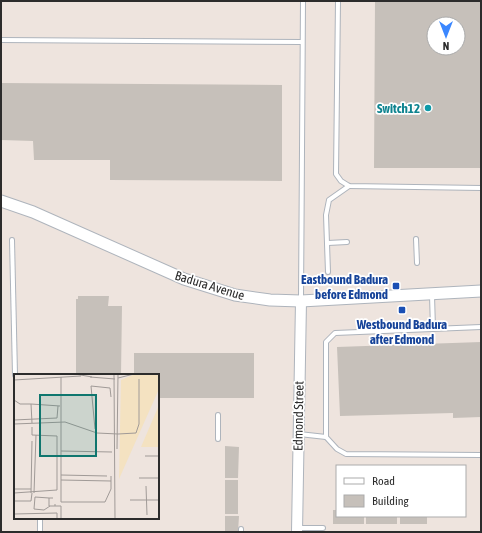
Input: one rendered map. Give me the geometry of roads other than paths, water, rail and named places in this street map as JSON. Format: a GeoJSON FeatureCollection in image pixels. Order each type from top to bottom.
{"type":"FeatureCollection","features":[{"type":"Feature","properties":{"kind":"main road","name":"Badura Avenue"},"geometry":{"type":"LineString","coordinates":[[1,201],[33,212],[184,279],[235,295],[270,300],[301,301],[481,291]]}},
{"type":"Feature","properties":{"kind":"street","name":"Edmond Street"},"geometry":{"type":"LineString","coordinates":[[297,530],[301,301]]}},
{"type":"Feature","properties":{"kind":"lane"},"geometry":{"type":"LineString","coordinates":[[301,301],[303,1]]}},
{"type":"Feature","properties":{"kind":"lane"},"geometry":{"type":"LineString","coordinates":[[338,1],[336,174],[341,181],[349,186],[481,188]]}},
{"type":"Feature","properties":{"kind":"lane"},"geometry":{"type":"LineString","coordinates":[[1,40],[302,42]]}},
{"type":"Feature","properties":{"kind":"lane"},"geometry":{"type":"LineString","coordinates":[[328,272],[326,215],[329,200],[349,186]]}},
{"type":"Feature","properties":{"kind":"lane"},"geometry":{"type":"LineString","coordinates":[[416,239],[416,263]]}},
{"type":"Feature","properties":{"kind":"lane"},"geometry":{"type":"LineString","coordinates":[[12,240],[15,374]]}},
{"type":"Feature","properties":{"kind":"lane"},"geometry":{"type":"LineString","coordinates":[[328,243],[347,242]]}},
{"type":"Feature","properties":{"kind":"lane"},"geometry":{"type":"LineString","coordinates":[[432,294],[433,329]]}},
{"type":"Feature","properties":{"kind":"lane"},"geometry":{"type":"LineString","coordinates":[[326,437],[326,342],[335,333],[481,327]]}},
{"type":"Feature","properties":{"kind":"lane"},"geometry":{"type":"LineString","coordinates":[[218,415],[218,439]]}},
{"type":"Feature","properties":{"kind":"lane"},"geometry":{"type":"LineString","coordinates":[[298,433],[326,437],[337,449],[346,454],[481,455]]}},
{"type":"Feature","properties":{"kind":"lane"},"geometry":{"type":"LineString","coordinates":[[40,519],[40,532]]}},
{"type":"Feature","properties":{"kind":"lane"},"geometry":{"type":"LineString","coordinates":[[297,530],[323,528]]}},
{"type":"Feature","properties":{"kind":"place","name":"Switch12"},"geometry":{"type":"Point","coordinates":[428,108]}},
{"type":"Feature","properties":{"kind":"place","name":"Eastbound Badura before Edmond"},"geometry":{"type":"Point","coordinates":[396,286]}},
{"type":"Feature","properties":{"kind":"place","name":"Westbound Badura after Edmond"},"geometry":{"type":"Point","coordinates":[402,310]}}]}
